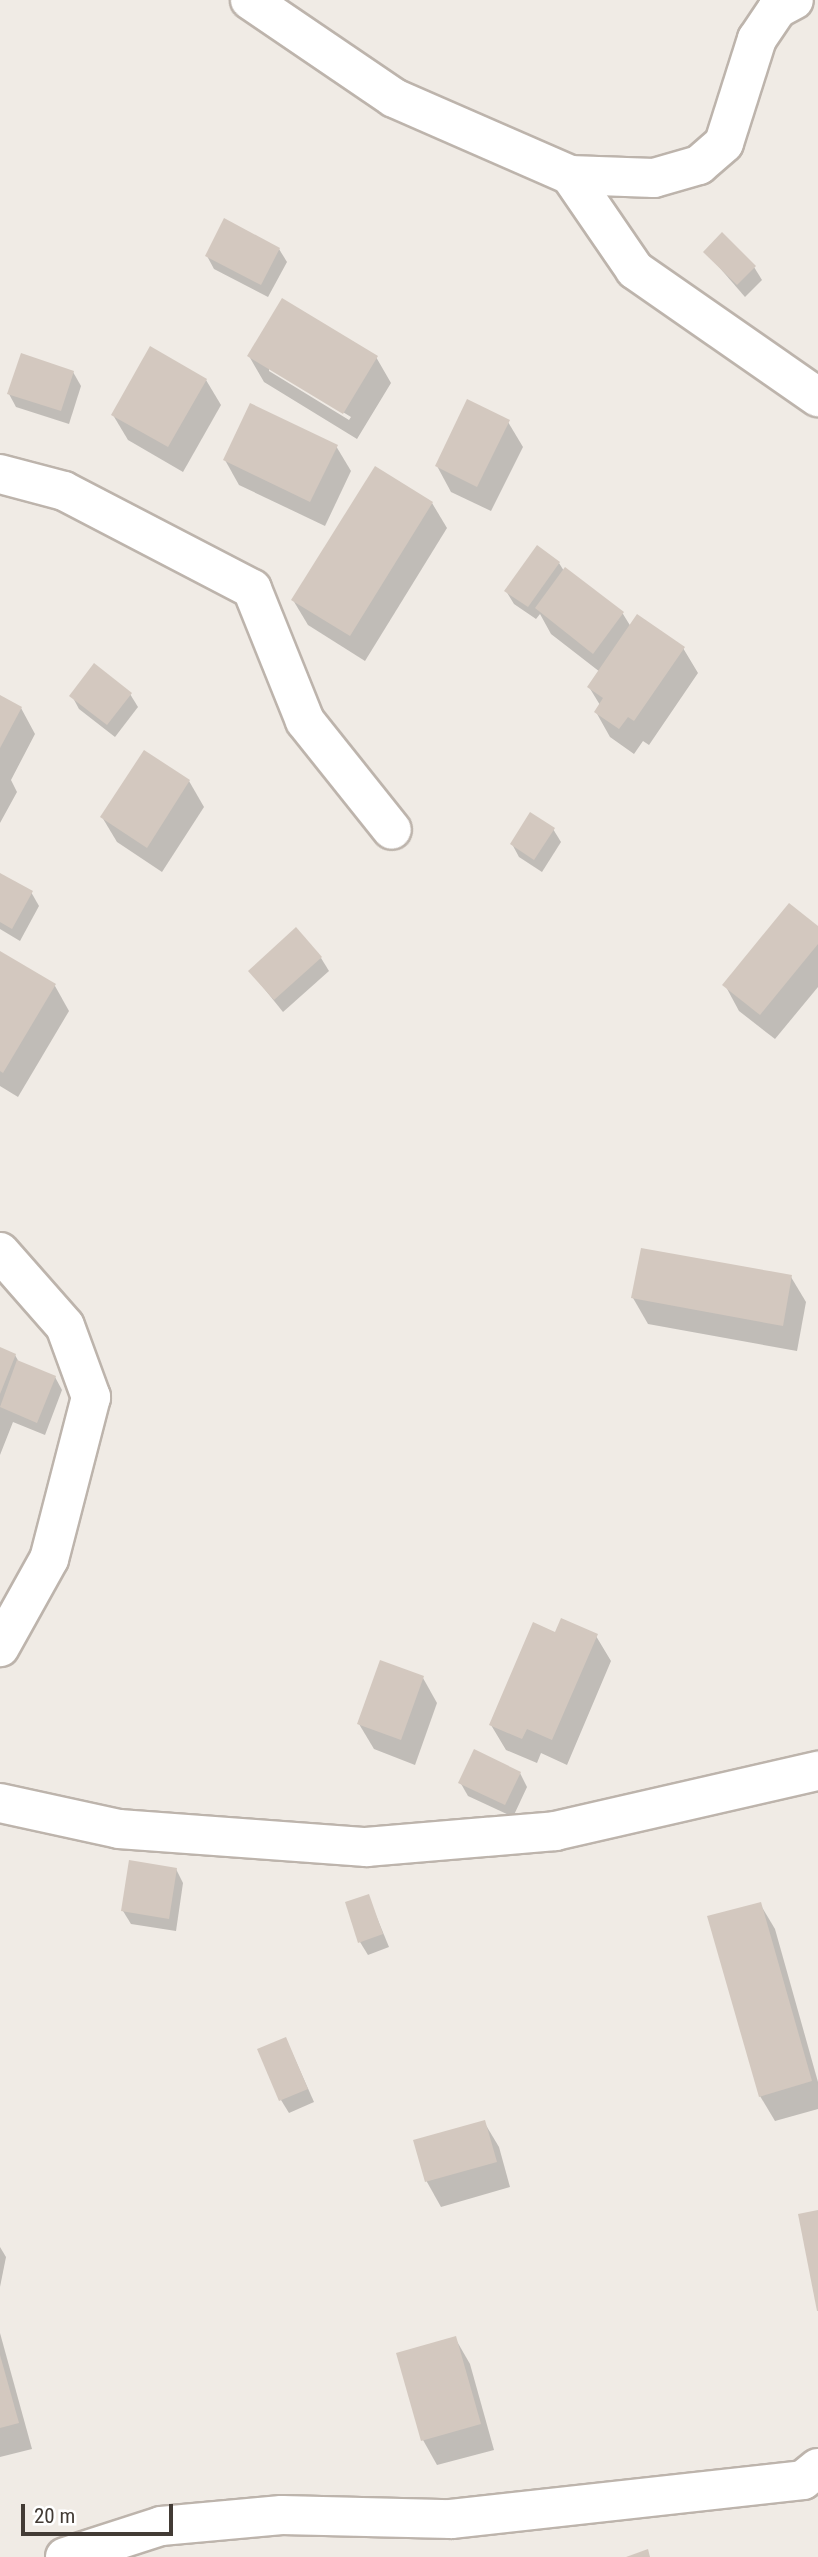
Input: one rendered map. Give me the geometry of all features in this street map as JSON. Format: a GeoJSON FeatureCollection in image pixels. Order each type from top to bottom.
{"type":"FeatureCollection","features":[{"type":"Feature","properties":{"kind":"street"},"geometry":{"type":"LineString","coordinates":[[250,0],[394,98],[570,174],[654,178],[699,165],[723,143],[757,39],[777,9],[794,0]]}},
{"type":"Feature","properties":{"kind":"street"},"geometry":{"type":"LineString","coordinates":[[570,174],[635,270],[818,397]]}},
{"type":"Feature","properties":{"kind":"street"},"geometry":{"type":"LineString","coordinates":[[0,474],[64,491],[252,589],[305,720],[392,830]]}},
{"type":"Feature","properties":{"kind":"street"},"geometry":{"type":"LineString","coordinates":[[0,1252],[65,1326],[91,1397],[49,1559],[0,1647]]}},
{"type":"Feature","properties":{"kind":"street"},"geometry":{"type":"LineString","coordinates":[[0,1803],[119,1829],[366,1847],[555,1831],[818,1771]]}},
{"type":"Feature","properties":{"kind":"street"},"geometry":{"type":"LineString","coordinates":[[65,2557],[161,2526],[282,2515],[451,2519],[813,2478]]}},
{"type":"Feature","properties":{"kind":"building"},"geometry":{"type":"Polygon","coordinates":[[[224,218],[280,248],[261,285],[205,256],[224,218]]]}},
{"type":"Feature","properties":{"kind":"building"},"geometry":{"type":"Polygon","coordinates":[[[722,232],[756,266],[737,285],[703,252],[722,232]]]}},
{"type":"Feature","properties":{"kind":"building"},"geometry":{"type":"Polygon","coordinates":[[[282,298],[378,356],[343,414],[247,356],[282,298]]]}},
{"type":"Feature","properties":{"kind":"building"},"geometry":{"type":"Polygon","coordinates":[[[150,346],[207,379],[168,447],[111,415],[150,346]]]}},
{"type":"Feature","properties":{"kind":"building"},"geometry":{"type":"Polygon","coordinates":[[[21,353],[74,371],[61,411],[7,394],[21,353]]]}},
{"type":"Feature","properties":{"kind":"building"},"geometry":{"type":"Polygon","coordinates":[[[467,399],[510,420],[477,487],[435,466],[467,399]]]}},
{"type":"Feature","properties":{"kind":"building"},"geometry":{"type":"Polygon","coordinates":[[[250,403],[338,445],[310,502],[223,460],[250,403]]]}},
{"type":"Feature","properties":{"kind":"building"},"geometry":{"type":"Polygon","coordinates":[[[375,466],[433,502],[350,636],[291,600],[375,466]]]}},
{"type":"Feature","properties":{"kind":"building"},"geometry":{"type":"Polygon","coordinates":[[[537,545],[560,562],[528,607],[504,591],[537,545]]]}},
{"type":"Feature","properties":{"kind":"building"},"geometry":{"type":"Polygon","coordinates":[[[565,567],[624,612],[593,654],[535,608],[565,567]]]}},
{"type":"Feature","properties":{"kind":"building"},"geometry":{"type":"Polygon","coordinates":[[[637,614],[685,647],[634,721],[628,717],[619,729],[594,712],[603,698],[587,687],[637,614]]]}},
{"type":"Feature","properties":{"kind":"building"},"geometry":{"type":"Polygon","coordinates":[[[94,663],[132,693],[107,725],[69,696],[94,663]]]}},
{"type":"Feature","properties":{"kind":"building"},"geometry":{"type":"Polygon","coordinates":[[[0,695],[22,707],[0,748],[0,695]]]}},
{"type":"Feature","properties":{"kind":"building"},"geometry":{"type":"Polygon","coordinates":[[[144,750],[190,780],[147,848],[100,817],[144,750]]]}},
{"type":"Feature","properties":{"kind":"building"},"geometry":{"type":"Polygon","coordinates":[[[530,812],[555,828],[534,860],[510,844],[530,812]]]}},
{"type":"Feature","properties":{"kind":"building"},"geometry":{"type":"Polygon","coordinates":[[[0,873],[33,891],[12,929],[0,922],[0,873]]]}},
{"type":"Feature","properties":{"kind":"building"},"geometry":{"type":"Polygon","coordinates":[[[789,903],[818,926],[818,944],[760,1015],[722,985],[789,903]]]}},
{"type":"Feature","properties":{"kind":"building"},"geometry":{"type":"Polygon","coordinates":[[[296,927],[322,957],[274,1000],[248,971],[296,927]]]}},
{"type":"Feature","properties":{"kind":"building"},"geometry":{"type":"Polygon","coordinates":[[[0,951],[56,984],[3,1073],[0,1071],[0,951]]]}},
{"type":"Feature","properties":{"kind":"building"},"geometry":{"type":"Polygon","coordinates":[[[641,1248],[792,1275],[783,1326],[631,1298],[641,1248]]]}},
{"type":"Feature","properties":{"kind":"building"},"geometry":{"type":"Polygon","coordinates":[[[0,1347],[16,1354],[0,1394],[0,1347]]]}},
{"type":"Feature","properties":{"kind":"building"},"geometry":{"type":"Polygon","coordinates":[[[17,1360],[56,1376],[37,1423],[0,1407],[17,1360]]]}},
{"type":"Feature","properties":{"kind":"building"},"geometry":{"type":"Polygon","coordinates":[[[561,1618],[598,1634],[552,1740],[527,1729],[522,1739],[489,1725],[533,1622],[555,1632],[561,1618]]]}},
{"type":"Feature","properties":{"kind":"building"},"geometry":{"type":"Polygon","coordinates":[[[380,1660],[424,1676],[401,1740],[357,1724],[380,1660]]]}},
{"type":"Feature","properties":{"kind":"building"},"geometry":{"type":"Polygon","coordinates":[[[474,1749],[521,1772],[505,1805],[458,1783],[474,1749]]]}},
{"type":"Feature","properties":{"kind":"building"},"geometry":{"type":"Polygon","coordinates":[[[129,1860],[177,1868],[169,1919],[121,1911],[129,1860]]]}},
{"type":"Feature","properties":{"kind":"building"},"geometry":{"type":"Polygon","coordinates":[[[369,1894],[383,1934],[358,1943],[345,1902],[369,1894]]]}},
{"type":"Feature","properties":{"kind":"building"},"geometry":{"type":"Polygon","coordinates":[[[761,1902],[812,2081],[759,2097],[707,1916],[761,1902]]]}},
{"type":"Feature","properties":{"kind":"building"},"geometry":{"type":"Polygon","coordinates":[[[286,2037],[308,2089],[279,2101],[257,2049],[286,2037]]]}},
{"type":"Feature","properties":{"kind":"building"},"geometry":{"type":"Polygon","coordinates":[[[485,2120],[497,2162],[425,2182],[413,2140],[485,2120]]]}},
{"type":"Feature","properties":{"kind":"building"},"geometry":{"type":"Polygon","coordinates":[[[818,2210],[818,2311],[817,2311],[798,2214],[818,2210]]]}},
{"type":"Feature","properties":{"kind":"building"},"geometry":{"type":"Polygon","coordinates":[[[456,2336],[481,2424],[421,2441],[396,2353],[456,2336]]]}},
{"type":"Feature","properties":{"kind":"building"},"geometry":{"type":"Polygon","coordinates":[[[0,2355],[19,2423],[0,2428],[0,2355]]]}},
{"type":"Feature","properties":{"kind":"building"},"geometry":{"type":"Polygon","coordinates":[[[648,2549],[650,2557],[626,2557],[648,2549]]]}}]}
